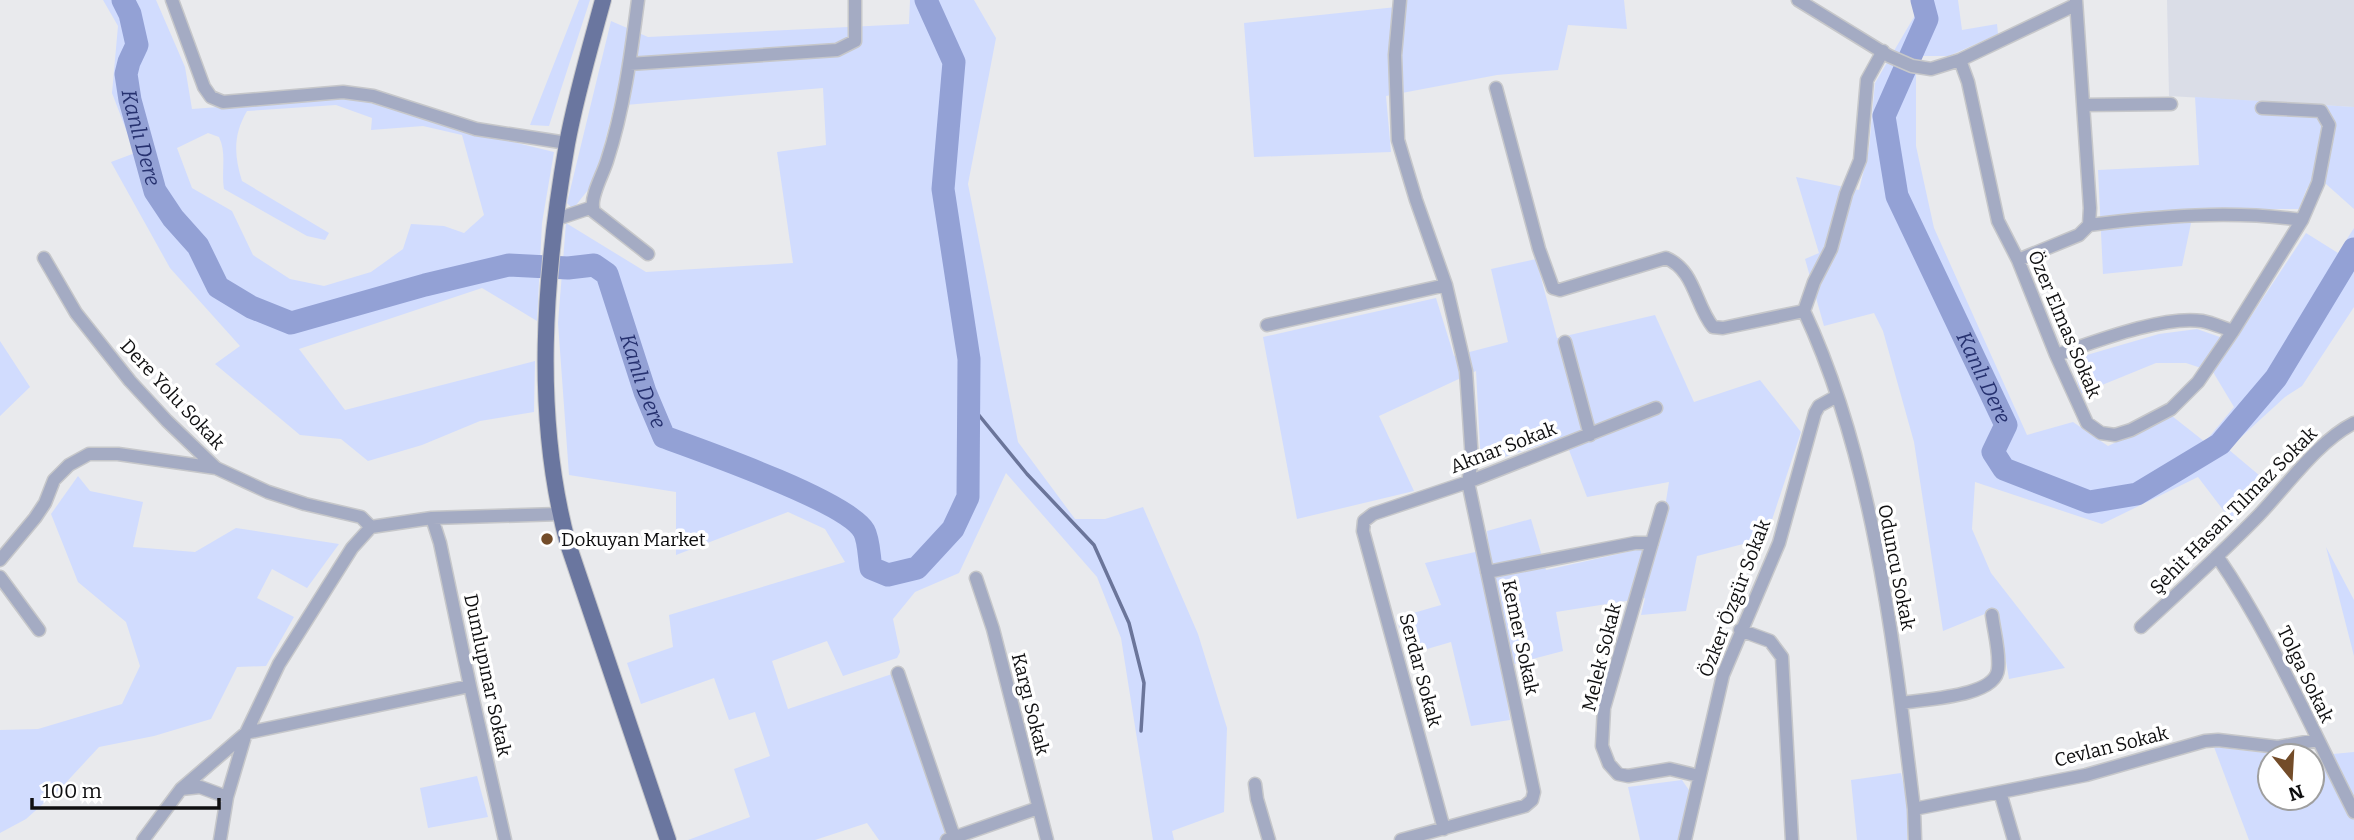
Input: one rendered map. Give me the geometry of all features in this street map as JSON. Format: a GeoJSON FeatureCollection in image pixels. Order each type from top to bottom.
{"type":"FeatureCollection","features":[{"type":"Feature","properties":{"kind":"main road"},"geometry":{"type":"LineString","coordinates":[[603,0],[567,144],[557,219],[548,302],[545,384],[550,455],[560,514],[591,616],[668,840]]}},
{"type":"Feature","properties":{"kind":"street"},"geometry":{"type":"LineString","coordinates":[[172,0],[204,87],[211,97],[223,102],[343,92],[373,96],[476,129],[567,144]]}},
{"type":"Feature","properties":{"kind":"street"},"geometry":{"type":"LineString","coordinates":[[638,0],[629,64],[612,147],[592,199],[593,211],[648,254]]}},
{"type":"Feature","properties":{"kind":"street"},"geometry":{"type":"LineString","coordinates":[[629,64],[837,50],[855,41],[855,0]]}},
{"type":"Feature","properties":{"kind":"street","name":"Kemer Sokak"},"geometry":{"type":"LineString","coordinates":[[1400,0],[1395,55],[1398,140],[1416,200],[1447,285],[1466,371],[1472,461],[1468,482],[1534,792],[1532,800],[1525,806],[1444,830]]}},
{"type":"Feature","properties":{"kind":"street"},"geometry":{"type":"LineString","coordinates":[[1798,0],[1886,53],[1912,66],[1931,69],[1960,60],[2076,3],[2089,225]]}},
{"type":"Feature","properties":{"kind":"street"},"geometry":{"type":"LineString","coordinates":[[1496,88],[1539,249],[1553,288],[1560,290],[1666,258],[1677,262],[1685,270],[1707,320],[1713,327],[1723,328],[1804,311],[1814,282],[1831,249],[1846,194],[1860,160],[1867,80],[1886,53]]}},
{"type":"Feature","properties":{"kind":"street","name":"Özer Elmas Sokak"},"geometry":{"type":"LineString","coordinates":[[1960,60],[1968,82],[1998,221],[2018,260],[2056,355],[2087,422],[2101,433],[2115,435],[2131,430],[2171,409],[2198,382],[2234,331],[2302,220],[2318,183],[2329,125],[2321,111],[2262,108]]}},
{"type":"Feature","properties":{"kind":"street"},"geometry":{"type":"LineString","coordinates":[[2083,105],[2171,104]]}},
{"type":"Feature","properties":{"kind":"street"},"geometry":{"type":"LineString","coordinates":[[557,219],[593,207]]}},
{"type":"Feature","properties":{"kind":"street"},"geometry":{"type":"LineString","coordinates":[[2018,260],[2079,235],[2089,225],[2169,215],[2273,216],[2302,220]]}},
{"type":"Feature","properties":{"kind":"street","name":"Dere Yolu Sokak"},"geometry":{"type":"LineString","coordinates":[[44,258],[70,305],[130,381],[216,468],[280,496],[361,517],[371,527]]}},
{"type":"Feature","properties":{"kind":"street"},"geometry":{"type":"LineString","coordinates":[[1267,325],[1447,285]]}},
{"type":"Feature","properties":{"kind":"street","name":"Oduncu Sokak"},"geometry":{"type":"LineString","coordinates":[[1804,311],[1822,350],[1837,396],[1861,481],[1885,592],[1914,809],[1915,840]]}},
{"type":"Feature","properties":{"kind":"street"},"geometry":{"type":"LineString","coordinates":[[2056,355],[2101,339],[2166,322],[2201,321],[2234,331]]}},
{"type":"Feature","properties":{"kind":"street"},"geometry":{"type":"LineString","coordinates":[[1565,342],[1590,435]]}},
{"type":"Feature","properties":{"kind":"street","name":"Özker Özgür Sokak"},"geometry":{"type":"LineString","coordinates":[[1685,840],[1723,676],[1740,630],[1779,543],[1815,412],[1819,406],[1837,396]]}},
{"type":"Feature","properties":{"kind":"street","name":"Aknar Sokak"},"geometry":{"type":"LineString","coordinates":[[1364,521],[1373,514],[1468,482],[1656,408]]}},
{"type":"Feature","properties":{"kind":"street","name":"Şehit Hasan Tılmaz Sokak"},"geometry":{"type":"LineString","coordinates":[[2141,627],[2259,515],[2342,429],[2354,423]]}},
{"type":"Feature","properties":{"kind":"street"},"geometry":{"type":"LineString","coordinates":[[0,560],[35,518],[45,503],[54,480],[69,465],[89,454],[118,454],[216,468]]}},
{"type":"Feature","properties":{"kind":"street","name":"Melek Sokak"},"geometry":{"type":"LineString","coordinates":[[1662,508],[1604,708],[1602,746],[1609,764],[1618,774],[1629,776],[1670,769],[1699,776]]}},
{"type":"Feature","properties":{"kind":"street"},"geometry":{"type":"LineString","coordinates":[[220,840],[227,797],[246,733],[279,664],[352,548],[371,527],[432,518],[560,514]]}},
{"type":"Feature","properties":{"kind":"street","name":"Dumlupınar Sokak"},"geometry":{"type":"LineString","coordinates":[[432,518],[505,840]]}},
{"type":"Feature","properties":{"kind":"street","name":"Serdar Sokak"},"geometry":{"type":"LineString","coordinates":[[1364,521],[1363,531],[1444,830]]}},
{"type":"Feature","properties":{"kind":"street"},"geometry":{"type":"LineString","coordinates":[[1487,572],[1626,545],[1652,543]]}},
{"type":"Feature","properties":{"kind":"street","name":"Tolga Sokak"},"geometry":{"type":"LineString","coordinates":[[2217,556],[2245,595],[2354,812]]}},
{"type":"Feature","properties":{"kind":"street"},"geometry":{"type":"LineString","coordinates":[[0,577],[39,630]]}},
{"type":"Feature","properties":{"kind":"street","name":"Kargı Sokak"},"geometry":{"type":"LineString","coordinates":[[976,578],[992,629],[1047,840]]}},
{"type":"Feature","properties":{"kind":"street"},"geometry":{"type":"LineString","coordinates":[[1901,703],[1980,690],[1993,682],[1999,671],[1992,615]]}},
{"type":"Feature","properties":{"kind":"street"},"geometry":{"type":"LineString","coordinates":[[1740,630],[1769,641],[1782,657],[1792,840]]}},
{"type":"Feature","properties":{"kind":"street"},"geometry":{"type":"LineString","coordinates":[[898,673],[950,839],[1038,808]]}},
{"type":"Feature","properties":{"kind":"street"},"geometry":{"type":"LineString","coordinates":[[143,840],[181,789],[246,733],[470,686]]}},
{"type":"Feature","properties":{"kind":"street","name":"Cevlan Sokak"},"geometry":{"type":"LineString","coordinates":[[1914,809],[2086,775],[2205,741],[2278,747],[2317,740]]}},
{"type":"Feature","properties":{"kind":"street"},"geometry":{"type":"LineString","coordinates":[[1255,784],[1269,840]]}},
{"type":"Feature","properties":{"kind":"street"},"geometry":{"type":"LineString","coordinates":[[181,789],[200,787],[227,797]]}},
{"type":"Feature","properties":{"kind":"street"},"geometry":{"type":"LineString","coordinates":[[2000,792],[2014,840]]}},
{"type":"Feature","properties":{"kind":"street"},"geometry":{"type":"LineString","coordinates":[[1401,840],[1444,830]]}},
{"type":"Feature","properties":{"kind":"shaded area"},"geometry":{"type":"Polygon","coordinates":[[[103,0],[156,0],[185,67],[192,109],[341,98],[367,102],[554,152],[542,223],[537,321],[482,288],[299,349],[345,410],[535,361],[534,412],[480,421],[422,445],[368,461],[341,439],[300,435],[215,364],[240,346],[170,268],[111,162],[135,153],[112,93],[118,26],[103,0]],[[336,105],[247,111],[242,120],[236,145],[242,181],[329,233],[325,240],[307,236],[224,189],[223,150],[219,137],[208,133],[177,148],[192,188],[232,211],[253,255],[290,279],[324,286],[371,272],[403,249],[411,224],[444,226],[464,233],[484,215],[462,135],[423,126],[371,130],[372,118],[336,105]]]}},
{"type":"Feature","properties":{"kind":"shaded area"},"geometry":{"type":"Polygon","coordinates":[[[579,0],[590,0],[549,126],[530,125],[579,0]]]}},
{"type":"Feature","properties":{"kind":"shaded area"},"geometry":{"type":"Polygon","coordinates":[[[910,0],[974,0],[996,38],[968,184],[1018,442],[1075,519],[1105,519],[1143,507],[1198,634],[1227,728],[1224,812],[1172,831],[1174,840],[1153,840],[1121,638],[1097,577],[1006,473],[959,573],[915,592],[893,619],[900,652],[897,658],[843,676],[827,641],[772,661],[788,709],[892,674],[947,840],[879,840],[867,823],[815,840],[688,840],[750,817],[734,769],[770,756],[755,712],[729,720],[714,678],[641,704],[627,663],[673,647],[669,615],[845,562],[825,529],[788,512],[676,555],[676,492],[569,475],[558,323],[566,223],[646,272],[793,263],[777,152],[826,145],[823,88],[614,106],[595,181],[573,209],[567,203],[611,21],[648,37],[909,24],[910,0]]]}},
{"type":"Feature","properties":{"kind":"shaded area"},"geometry":{"type":"Polygon","coordinates":[[[1407,0],[1624,0],[1627,29],[1568,25],[1558,70],[1497,75],[1386,96],[1391,152],[1254,157],[1244,23],[1406,6],[1407,0]]]}},
{"type":"Feature","properties":{"kind":"shaded area"},"geometry":{"type":"Polygon","coordinates":[[[1916,0],[1958,0],[1962,30],[1997,24],[1998,34],[1949,56],[1916,56],[1916,146],[1934,228],[2027,435],[2073,422],[2108,446],[2172,416],[2205,442],[2234,407],[2213,372],[2186,363],[2156,363],[2080,394],[2073,359],[2159,334],[2197,329],[2234,342],[2306,233],[2338,253],[2354,228],[2354,307],[2302,386],[2285,397],[2228,449],[2272,486],[2233,523],[2198,477],[2102,524],[1975,482],[1972,529],[1991,573],[2065,668],[2009,679],[1997,609],[1943,631],[1914,442],[1883,331],[1874,313],[1824,326],[1805,259],[1819,253],[1796,177],[1859,190],[1869,149],[1875,83],[1921,5],[1916,0]]]}},
{"type":"Feature","properties":{"kind":"shaded area"},"geometry":{"type":"Polygon","coordinates":[[[2167,0],[2354,0],[2354,107],[2169,96],[2167,0]]]}},
{"type":"Feature","properties":{"kind":"shaded area"},"geometry":{"type":"Polygon","coordinates":[[[2195,97],[2354,107],[2354,209],[2326,184],[2307,188],[2299,209],[2194,209],[2182,266],[2103,274],[2098,170],[2199,165],[2195,97]]]}},
{"type":"Feature","properties":{"kind":"shaded area"},"geometry":{"type":"Polygon","coordinates":[[[1536,259],[1557,338],[1655,315],[1694,402],[1760,380],[1801,432],[1766,538],[1697,556],[1686,611],[1641,615],[1645,598],[1556,612],[1563,651],[1502,667],[1510,720],[1471,726],[1451,642],[1410,654],[1396,618],[1441,605],[1425,563],[1489,549],[1487,531],[1531,519],[1546,570],[1659,545],[1669,482],[1587,497],[1564,437],[1481,465],[1476,371],[1379,416],[1414,491],[1297,519],[1263,337],[1436,298],[1454,356],[1508,342],[1491,269],[1536,259]]]}},
{"type":"Feature","properties":{"kind":"shaded area"},"geometry":{"type":"Polygon","coordinates":[[[0,341],[30,387],[0,416],[0,341]]]}},
{"type":"Feature","properties":{"kind":"shaded area"},"geometry":{"type":"Polygon","coordinates":[[[78,476],[90,491],[143,502],[133,547],[195,552],[236,528],[339,544],[307,588],[272,569],[257,598],[294,617],[266,666],[237,667],[211,719],[154,736],[99,747],[60,789],[26,819],[0,833],[0,730],[38,729],[122,704],[140,666],[126,622],[78,582],[51,514],[78,476]]]}},
{"type":"Feature","properties":{"kind":"shaded area"},"geometry":{"type":"Polygon","coordinates":[[[2326,547],[2354,600],[2354,656],[2326,547]]]}},
{"type":"Feature","properties":{"kind":"shaded area"},"geometry":{"type":"Polygon","coordinates":[[[2214,747],[2256,752],[2256,812],[2326,812],[2326,755],[2354,752],[2354,840],[2249,840],[2214,747]]]}},
{"type":"Feature","properties":{"kind":"shaded area"},"geometry":{"type":"Polygon","coordinates":[[[1901,773],[1908,805],[1907,840],[1857,840],[1851,780],[1901,773]]]}},
{"type":"Feature","properties":{"kind":"shaded area"},"geometry":{"type":"Polygon","coordinates":[[[477,776],[488,817],[428,828],[420,788],[477,776]]]}},
{"type":"Feature","properties":{"kind":"shaded area"},"geometry":{"type":"Polygon","coordinates":[[[1682,780],[1691,793],[1680,840],[1640,840],[1628,787],[1682,780]]]}},
{"type":"Feature","properties":{"kind":"waterway","name":"Kanlı Dere"},"geometry":{"type":"LineString","coordinates":[[123,0],[130,14],[137,45],[126,74],[130,100],[155,191],[173,218],[198,246],[218,287],[251,307],[291,323],[425,285],[509,265],[568,268],[594,265],[607,274],[645,392],[664,437],[772,478],[831,506],[852,519],[864,531],[871,568],[888,575],[917,568],[953,529],[968,497],[969,359],[943,189],[954,62],[926,0]]}},
{"type":"Feature","properties":{"kind":"waterway","name":"Kanlı Dere"},"geometry":{"type":"LineString","coordinates":[[1922,0],[1927,19],[1884,116],[1897,196],[2006,425],[1993,452],[2004,469],[2089,502],[2137,494],[2220,444],[2276,378],[2354,249]]}},
{"type":"Feature","properties":{"kind":"waterway"},"geometry":{"type":"LineString","coordinates":[[969,403],[1027,474],[1094,545],[1129,623],[1144,683],[1141,731]]}},
{"type":"Feature","properties":{"kind":"place","name":"Dokuyan Market"},"geometry":{"type":"Point","coordinates":[547,539]}}]}
